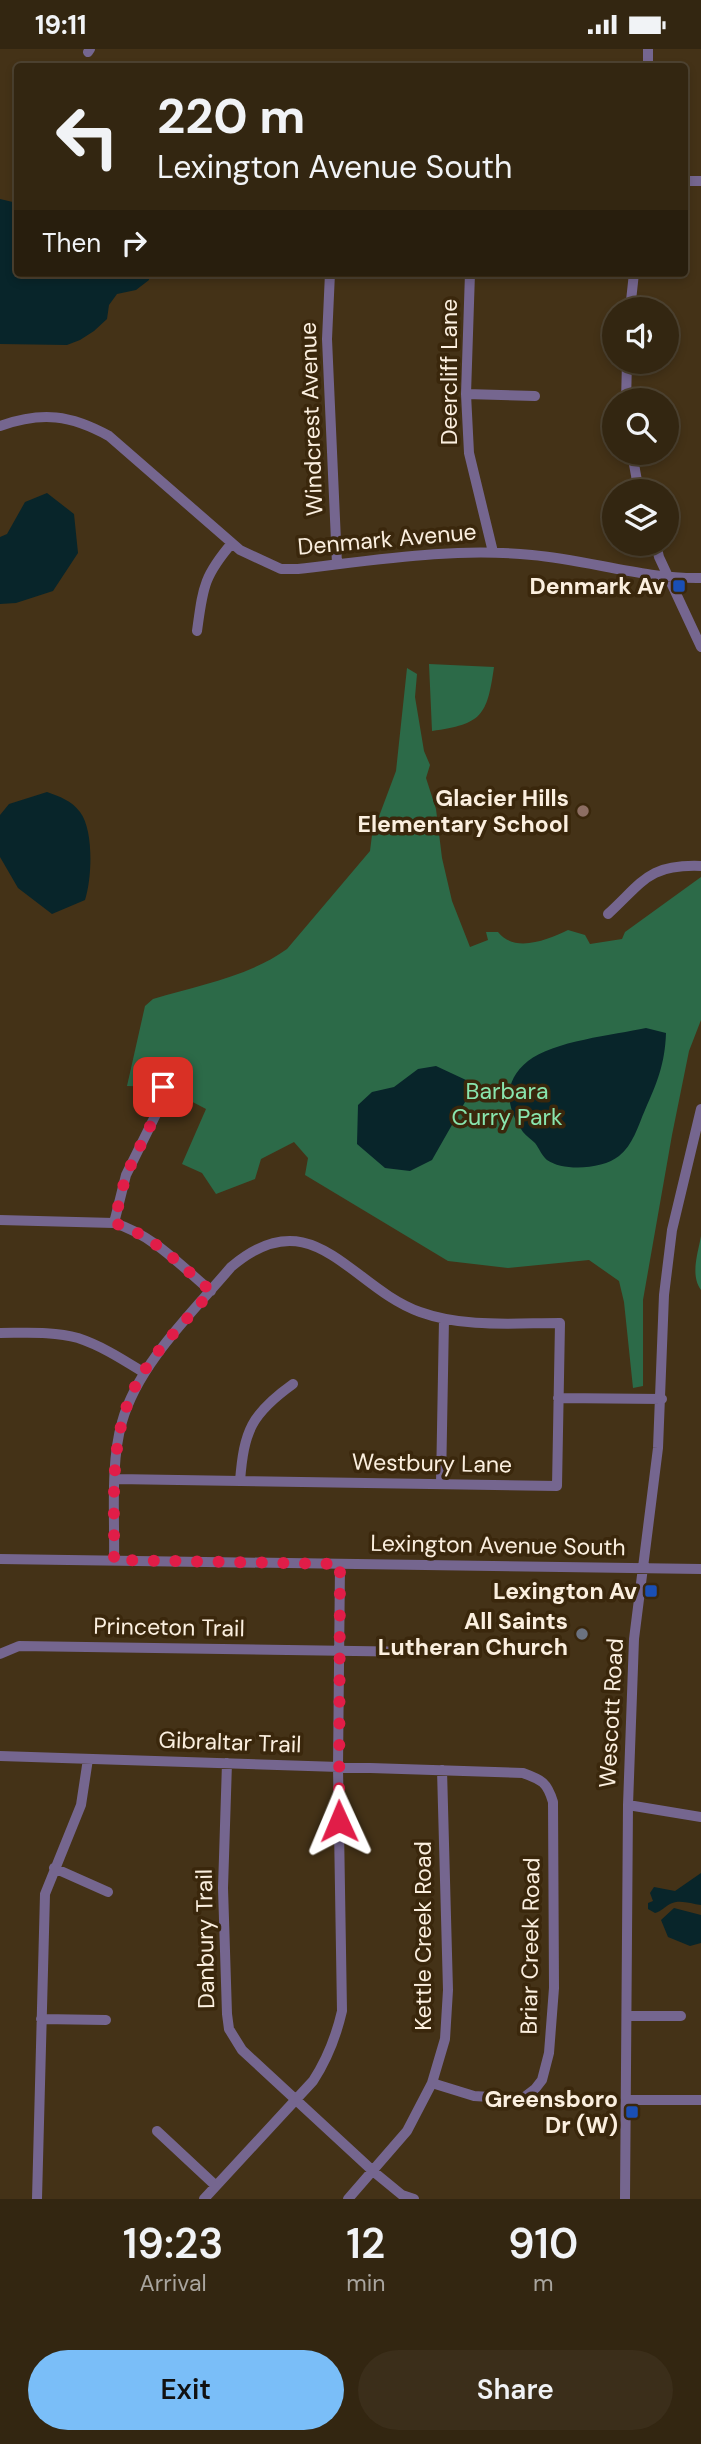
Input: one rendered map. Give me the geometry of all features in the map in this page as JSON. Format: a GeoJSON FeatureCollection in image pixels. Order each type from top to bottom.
{"type":"FeatureCollection","features":[{"type":"Feature","properties":{"kind":"street","name":"Windcrest Avenue"},"geometry":{"type":"LineString","coordinates":[[330,277],[327,339],[337,564]]}},
{"type":"Feature","properties":{"kind":"street","name":"Deercliff Lane"},"geometry":{"type":"LineString","coordinates":[[470,277],[466,394],[469,453],[494,551]]}},
{"type":"Feature","properties":{"kind":"street"},"geometry":{"type":"LineString","coordinates":[[631,297],[634,277]]}},
{"type":"Feature","properties":{"kind":"street"},"geometry":{"type":"LineString","coordinates":[[466,394],[535,396]]}},
{"type":"Feature","properties":{"kind":"street","name":"Denmark Avenue"},"geometry":{"type":"LineString","coordinates":[[0,426],[37,416],[61,417],[86,424],[109,436],[240,550],[281,569],[416,555],[494,551],[535,555],[670,578],[701,578]]}},
{"type":"Feature","properties":{"kind":"street"},"geometry":{"type":"LineString","coordinates":[[197,631],[204,584],[215,564],[232,543]]}},
{"type":"Feature","properties":{"kind":"street"},"geometry":{"type":"LineString","coordinates":[[659,556],[701,647]]}},
{"type":"Feature","properties":{"kind":"street"},"geometry":{"type":"LineString","coordinates":[[608,914],[652,873],[676,866],[701,866]]}},
{"type":"Feature","properties":{"kind":"street"},"geometry":{"type":"LineString","coordinates":[[114,1223],[126,1175],[165,1096],[163,1087]]}},
{"type":"Feature","properties":{"kind":"street","name":"Wescott Road"},"geometry":{"type":"LineString","coordinates":[[625,2199],[631,1685],[658,1448],[664,1295],[672,1230],[701,1109]]}},
{"type":"Feature","properties":{"kind":"street"},"geometry":{"type":"LineString","coordinates":[[0,1220],[114,1223],[132,1229],[150,1239],[211,1291]]}},
{"type":"Feature","properties":{"kind":"street"},"geometry":{"type":"LineString","coordinates":[[114,1560],[117,1447],[121,1423],[130,1398],[143,1372],[232,1267],[248,1252],[268,1244],[289,1241],[308,1243],[330,1253],[399,1302],[444,1319],[560,1323],[558,1398],[662,1399]]}},
{"type":"Feature","properties":{"kind":"street"},"geometry":{"type":"LineString","coordinates":[[441,1484],[444,1319]]}},
{"type":"Feature","properties":{"kind":"street"},"geometry":{"type":"LineString","coordinates":[[0,1333],[54,1334],[77,1338],[105,1349],[143,1372]]}},
{"type":"Feature","properties":{"kind":"street"},"geometry":{"type":"LineString","coordinates":[[240,1481],[243,1448],[256,1418],[272,1399],[293,1384]]}},
{"type":"Feature","properties":{"kind":"street","name":"Westbury Lane"},"geometry":{"type":"LineString","coordinates":[[116,1479],[557,1486],[558,1398]]}},
{"type":"Feature","properties":{"kind":"street","name":"Lexington Avenue South"},"geometry":{"type":"LineString","coordinates":[[0,1559],[701,1569]]}},
{"type":"Feature","properties":{"kind":"street"},"geometry":{"type":"LineString","coordinates":[[204,2199],[313,2081],[327,2060],[337,2036],[342,2011],[338,1767],[340,1564]]}},
{"type":"Feature","properties":{"kind":"street","name":"Princeton Trail"},"geometry":{"type":"LineString","coordinates":[[0,1654],[19,1646],[422,1652]]}},
{"type":"Feature","properties":{"kind":"street","name":"Gibraltar Trail"},"geometry":{"type":"LineString","coordinates":[[0,1756],[523,1773],[541,1779]]}},
{"type":"Feature","properties":{"kind":"street"},"geometry":{"type":"LineString","coordinates":[[37,2199],[45,1894],[81,1805],[88,1759]]}},
{"type":"Feature","properties":{"kind":"street","name":"Danbury Trail"},"geometry":{"type":"LineString","coordinates":[[227,1763],[223,1888],[229,2029],[242,2050],[296,2101],[374,2172],[402,2195],[414,2199]]}},
{"type":"Feature","properties":{"kind":"street","name":"Kettle Creek Road"},"geometry":{"type":"LineString","coordinates":[[348,2199],[407,2131],[432,2083],[445,2039],[448,1990],[442,1770]]}},
{"type":"Feature","properties":{"kind":"street","name":"Briar Creek Road"},"geometry":{"type":"LineString","coordinates":[[432,2083],[474,2096],[522,2099],[536,2089],[542,2080],[549,2053],[554,1975],[553,1803],[550,1790],[541,1779]]}},
{"type":"Feature","properties":{"kind":"street"},"geometry":{"type":"LineString","coordinates":[[628,1805],[701,1817]]}},
{"type":"Feature","properties":{"kind":"street"},"geometry":{"type":"LineString","coordinates":[[54,1868],[108,1892]]}},
{"type":"Feature","properties":{"kind":"street"},"geometry":{"type":"LineString","coordinates":[[627,2016],[681,2016]]}},
{"type":"Feature","properties":{"kind":"street"},"geometry":{"type":"LineString","coordinates":[[41,2019],[106,2020]]}},
{"type":"Feature","properties":{"kind":"street"},"geometry":{"type":"LineString","coordinates":[[627,2100],[701,2101]]}},
{"type":"Feature","properties":{"kind":"street"},"geometry":{"type":"LineString","coordinates":[[157,2131],[216,2186]]}},
{"type":"Feature","properties":{"kind":"green space"},"geometry":{"type":"Polygon","coordinates":[[[429,664],[494,667],[488,697],[479,715],[462,725],[432,731],[429,664]]]}},
{"type":"Feature","properties":{"kind":"green space","name":"Barbara Curry Park"},"geometry":{"type":"Polygon","coordinates":[[[407,668],[417,674],[415,697],[424,751],[430,765],[426,778],[436,809],[442,858],[452,901],[470,947],[488,940],[486,932],[498,932],[505,939],[523,943],[532,943],[568,930],[585,935],[590,944],[622,939],[625,932],[701,877],[701,1020],[689,1051],[643,1300],[643,1386],[633,1388],[624,1302],[619,1281],[589,1260],[508,1268],[448,1261],[305,1175],[308,1158],[294,1142],[261,1159],[255,1179],[216,1194],[202,1173],[182,1164],[206,1109],[164,1087],[127,1086],[145,1006],[153,999],[256,967],[287,949],[370,851],[372,835],[396,771],[407,668]]]}},
{"type":"Feature","properties":{"kind":"green space"},"geometry":{"type":"Polygon","coordinates":[[[701,1236],[701,1290],[695,1271],[701,1236]]]}},
{"type":"Feature","properties":{"kind":"water"},"geometry":{"type":"Polygon","coordinates":[[[0,199],[14,202],[14,277],[149,277],[149,280],[136,290],[117,294],[109,305],[107,319],[80,340],[67,345],[0,344],[0,199]]]}},
{"type":"Feature","properties":{"kind":"water"},"geometry":{"type":"Polygon","coordinates":[[[47,493],[74,514],[78,553],[53,591],[16,603],[0,604],[0,537],[7,534],[25,502],[47,493]]]}},
{"type":"Feature","properties":{"kind":"water"},"geometry":{"type":"Polygon","coordinates":[[[47,792],[61,797],[77,808],[85,820],[90,842],[89,880],[85,900],[52,914],[18,888],[0,857],[0,815],[9,804],[47,792]]]}},
{"type":"Feature","properties":{"kind":"water"},"geometry":{"type":"Polygon","coordinates":[[[646,1028],[666,1033],[664,1054],[653,1091],[628,1146],[619,1156],[594,1166],[563,1166],[547,1160],[523,1132],[510,1103],[511,1085],[520,1069],[528,1061],[552,1048],[646,1028]]]}},
{"type":"Feature","properties":{"kind":"water"},"geometry":{"type":"Polygon","coordinates":[[[436,1066],[466,1080],[473,1088],[432,1160],[410,1171],[385,1168],[357,1144],[358,1105],[372,1092],[394,1087],[418,1069],[436,1066]]]}},
{"type":"Feature","properties":{"kind":"water"},"geometry":{"type":"Polygon","coordinates":[[[701,1873],[701,1905],[678,1902],[655,1913],[648,1909],[648,1903],[653,1901],[650,1893],[654,1887],[675,1891],[701,1873]]]}},
{"type":"Feature","properties":{"kind":"water"},"geometry":{"type":"Polygon","coordinates":[[[674,1908],[701,1915],[701,1943],[690,1946],[668,1937],[661,1920],[674,1908]]]}},
{"type":"Feature","properties":{"kind":"place","name":"Denmark Av"},"geometry":{"type":"Point","coordinates":[679,586]}},
{"type":"Feature","properties":{"kind":"place","name":"Glacier Hills Elementary School"},"geometry":{"type":"Point","coordinates":[583,811]}},
{"type":"Feature","properties":{"kind":"place","name":"Lexington Av"},"geometry":{"type":"Point","coordinates":[651,1591]}},
{"type":"Feature","properties":{"kind":"place","name":"All Saints Lutheran Church"},"geometry":{"type":"Point","coordinates":[582,1634]}},
{"type":"Feature","properties":{"kind":"place","name":"Greensboro Dr (W)"},"geometry":{"type":"Point","coordinates":[632,2112]}},
{"type":"Feature","properties":{"kind":"route"},"geometry":{"type":"LineString","coordinates":[[163,1087],[165,1096],[126,1175],[114,1223],[150,1239],[211,1291],[143,1372],[130,1398],[121,1423],[117,1447],[114,1560],[340,1564],[339,1821]]}}]}
